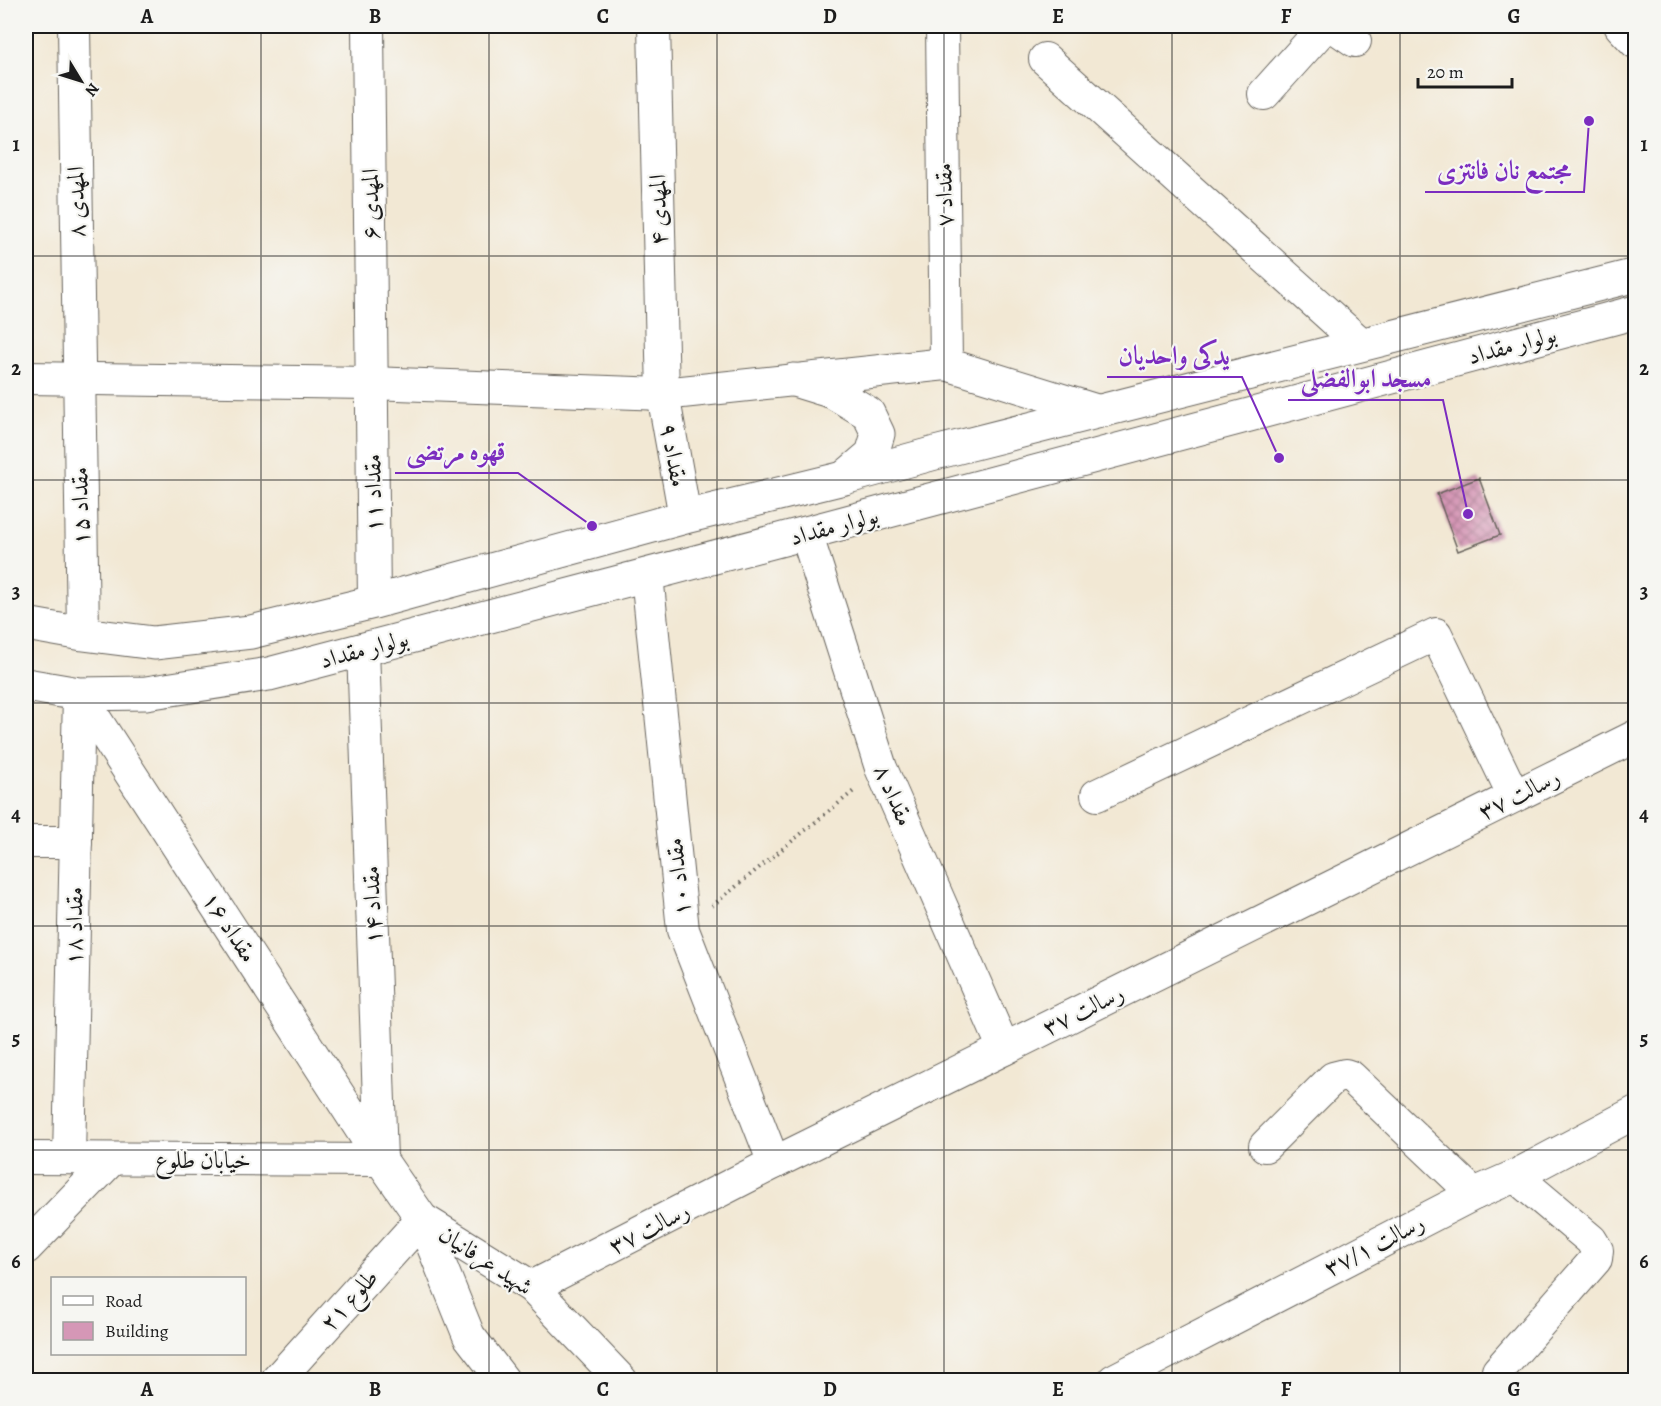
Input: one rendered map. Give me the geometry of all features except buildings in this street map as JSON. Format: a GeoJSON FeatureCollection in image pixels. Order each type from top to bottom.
{"type":"FeatureCollection","features":[{"type":"Feature","properties":{"kind":"main road"},"geometry":{"type":"LineString","coordinates":[[1621,26],[1635,42]]}},
{"type":"Feature","properties":{"kind":"main road","name":"بولوار مقداد"},"geometry":{"type":"LineString","coordinates":[[26,624],[154,643],[251,632],[374,602],[685,517],[1635,274]]}},
{"type":"Feature","properties":{"kind":"main road","name":"بولوار مقداد"},"geometry":{"type":"LineString","coordinates":[[26,686],[79,694],[146,693],[258,675],[647,575],[1635,312]]}},
{"type":"Feature","properties":{"kind":"main road"},"geometry":{"type":"LineString","coordinates":[[794,380],[834,392],[868,413],[878,434],[872,454],[844,478]]}},
{"type":"Feature","properties":{"kind":"street","name":"المهدی ۸"},"geometry":{"type":"LineString","coordinates":[[74,26],[78,379]]}},
{"type":"Feature","properties":{"kind":"street","name":"المهدی ۶"},"geometry":{"type":"LineString","coordinates":[[368,26],[371,383]]}},
{"type":"Feature","properties":{"kind":"street","name":"المهدی ۴"},"geometry":{"type":"LineString","coordinates":[[654,26],[663,394]]}},
{"type":"Feature","properties":{"kind":"street","name":"مقداد ۷"},"geometry":{"type":"LineString","coordinates":[[942,26],[946,364]]}},
{"type":"Feature","properties":{"kind":"street"},"geometry":{"type":"LineString","coordinates":[[1264,94],[1325,26]]}},
{"type":"Feature","properties":{"kind":"street"},"geometry":{"type":"LineString","coordinates":[[1045,59],[1360,343]]}},
{"type":"Feature","properties":{"kind":"street"},"geometry":{"type":"LineString","coordinates":[[26,378],[371,383],[663,394],[946,364],[1098,411]]}},
{"type":"Feature","properties":{"kind":"street","name":"مقداد ۱۵"},"geometry":{"type":"LineString","coordinates":[[78,379],[83,634]]}},
{"type":"Feature","properties":{"kind":"street","name":"مقداد ۱۱"},"geometry":{"type":"LineString","coordinates":[[371,383],[374,602]]}},
{"type":"Feature","properties":{"kind":"street","name":"مقداد ۹"},"geometry":{"type":"LineString","coordinates":[[663,394],[685,517]]}},
{"type":"Feature","properties":{"kind":"street","name":"مقداد ۸"},"geometry":{"type":"LineString","coordinates":[[806,533],[882,768],[1004,1049]]}},
{"type":"Feature","properties":{"kind":"street","name":"مقداد ۱۰"},"geometry":{"type":"LineString","coordinates":[[647,575],[683,930],[774,1163]]}},
{"type":"Feature","properties":{"kind":"street"},"geometry":{"type":"LineString","coordinates":[[1097,795],[1436,634],[1514,796]]}},
{"type":"Feature","properties":{"kind":"street","name":"مقداد ۱۴"},"geometry":{"type":"LineString","coordinates":[[363,649],[381,1160]]}},
{"type":"Feature","properties":{"kind":"street","name":"مقداد ۱۸"},"geometry":{"type":"LineString","coordinates":[[69,1158],[79,694]]}},
{"type":"Feature","properties":{"kind":"street","name":"مقداد ۱۶"},"geometry":{"type":"LineString","coordinates":[[79,694],[381,1160]]}},
{"type":"Feature","properties":{"kind":"street","name":"رسالت ۳۷"},"geometry":{"type":"LineString","coordinates":[[532,1287],[774,1163],[1635,736]]}},
{"type":"Feature","properties":{"kind":"street"},"geometry":{"type":"LineString","coordinates":[[26,842],[76,842]]}},
{"type":"Feature","properties":{"kind":"street"},"geometry":{"type":"LineString","coordinates":[[1265,1146],[1333,1078],[1344,1075],[1352,1077],[1473,1194]]}},
{"type":"Feature","properties":{"kind":"street","name":"رسالت ۳۷/۱"},"geometry":{"type":"LineString","coordinates":[[1114,1380],[1473,1194],[1515,1176],[1635,1112]]}},
{"type":"Feature","properties":{"kind":"street","name":"خیابان طلوع"},"geometry":{"type":"LineString","coordinates":[[26,1158],[381,1160]]}},
{"type":"Feature","properties":{"kind":"street"},"geometry":{"type":"LineString","coordinates":[[26,1248],[112,1159]]}},
{"type":"Feature","properties":{"kind":"street","name":"شهید عرفانیان"},"geometry":{"type":"LineString","coordinates":[[381,1160],[422,1219],[532,1287],[621,1380]]}},
{"type":"Feature","properties":{"kind":"street"},"geometry":{"type":"LineString","coordinates":[[1498,1371],[1596,1259],[1597,1251],[1591,1240],[1515,1176]]}},
{"type":"Feature","properties":{"kind":"street"},"geometry":{"type":"LineString","coordinates":[[422,1219],[469,1336],[503,1380]]}},
{"type":"Feature","properties":{"kind":"street","name":"طلوع ۲۱"},"geometry":{"type":"LineString","coordinates":[[277,1380],[422,1219]]}},
{"type":"Feature","properties":{"kind":"path"},"geometry":{"type":"LineString","coordinates":[[683,930],[882,768]]}},
{"type":"Feature","properties":{"kind":"place","name":"مجتمع نان فانتزی"},"geometry":{"type":"Point","coordinates":[1589,121]}},
{"type":"Feature","properties":{"kind":"place","name":"یدکی واحدیان"},"geometry":{"type":"Point","coordinates":[1279,458]}},
{"type":"Feature","properties":{"kind":"place","name":"مسجد ابوالفضلی"},"geometry":{"type":"Point","coordinates":[1468,514]}},
{"type":"Feature","properties":{"kind":"place","name":"قهوه مرتضی"},"geometry":{"type":"Point","coordinates":[592,526]}}]}
